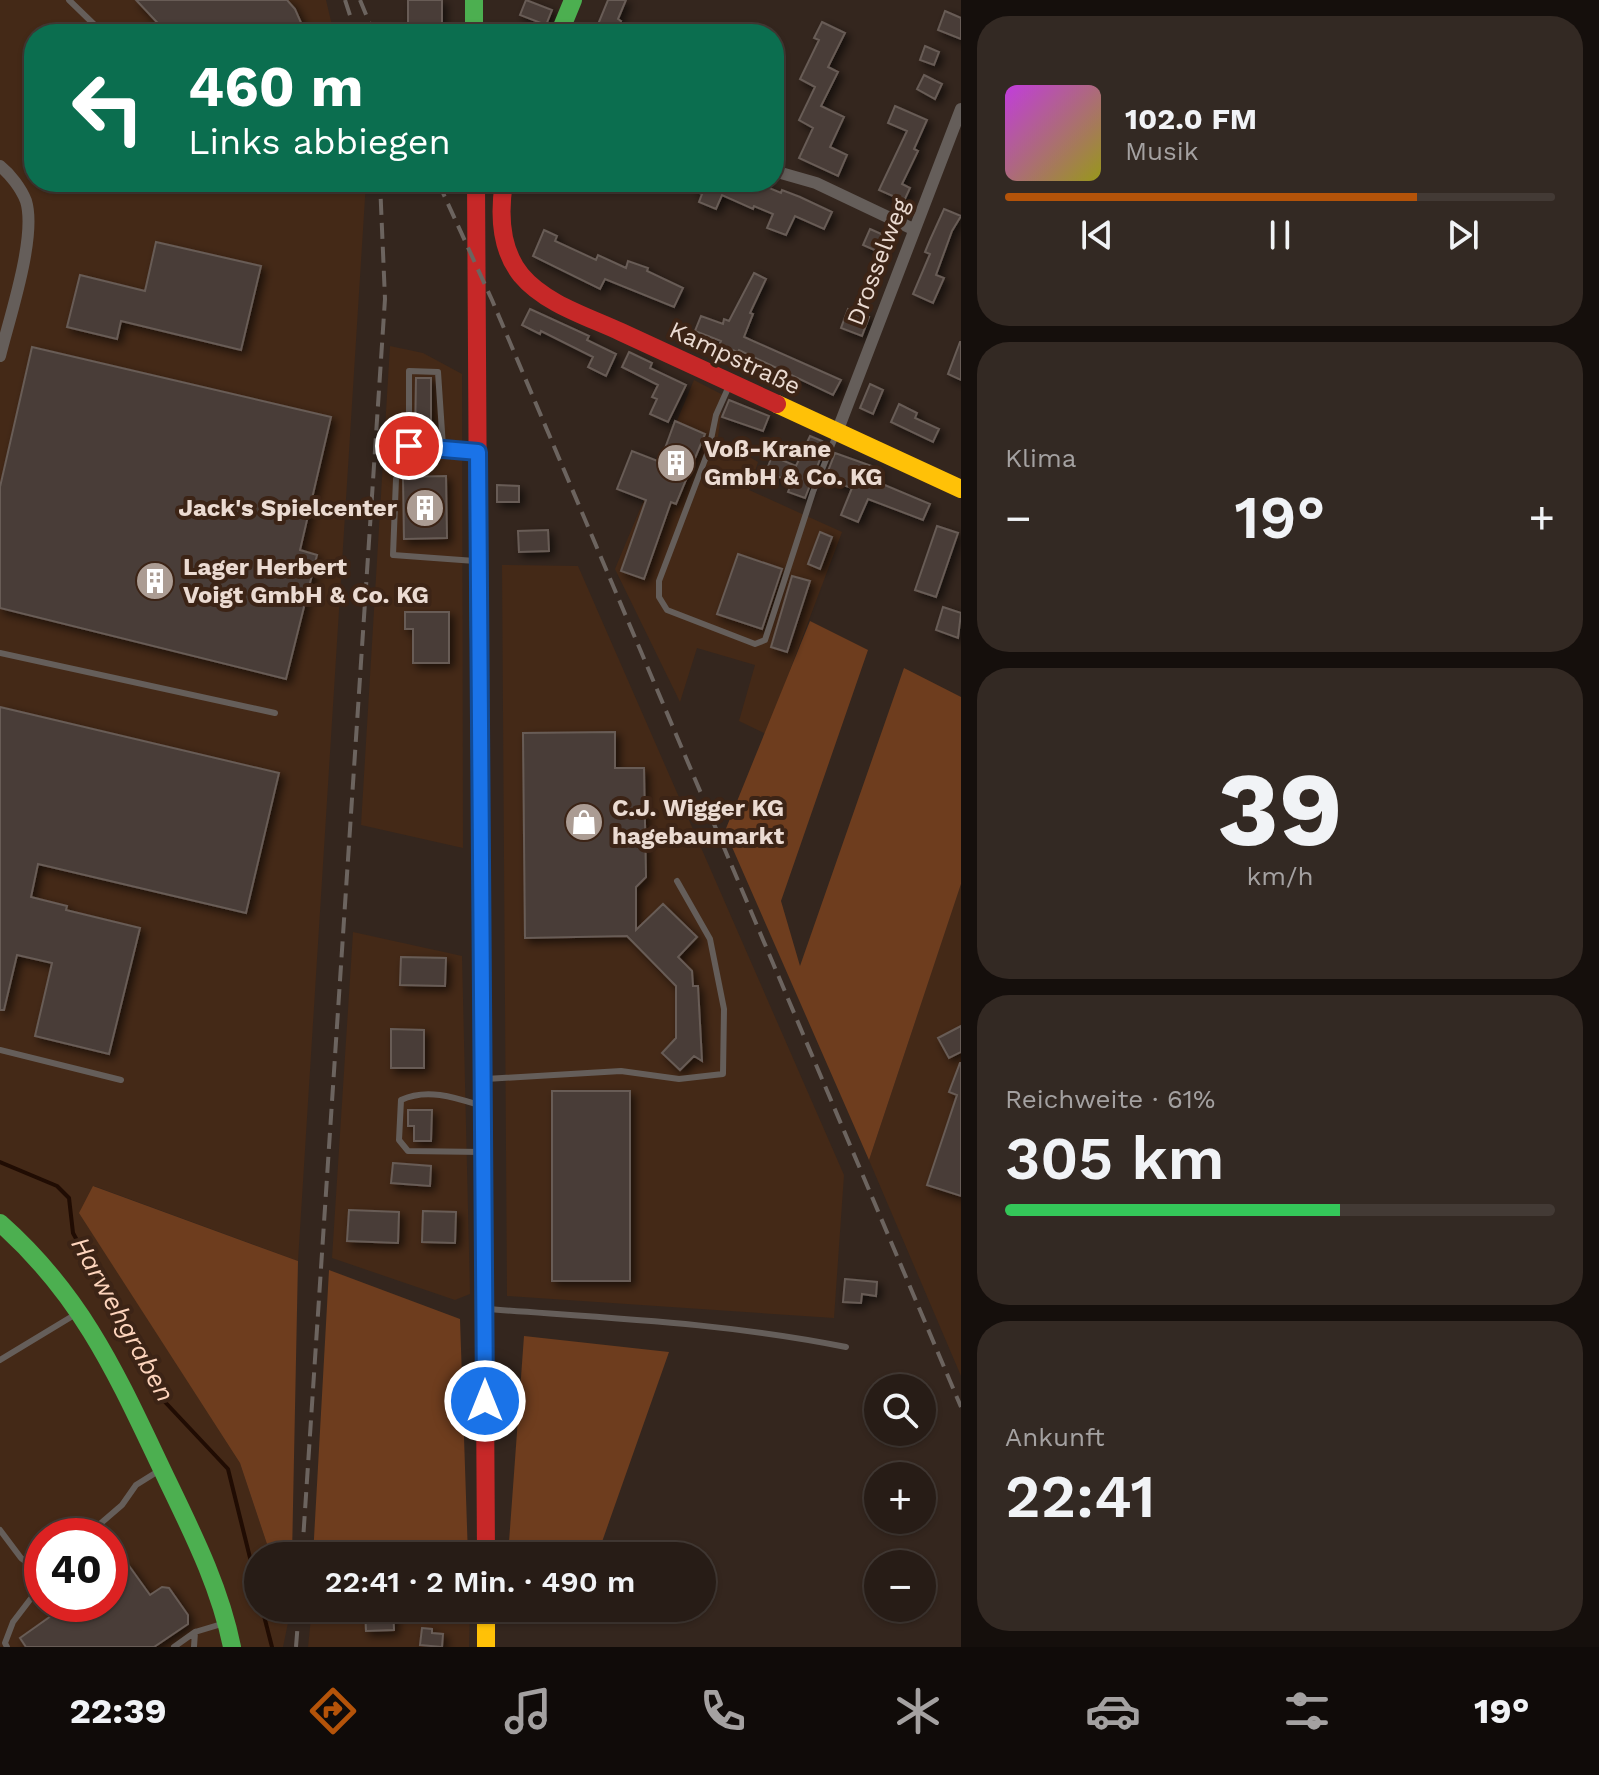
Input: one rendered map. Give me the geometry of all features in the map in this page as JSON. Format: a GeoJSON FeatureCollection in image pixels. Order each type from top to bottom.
{"type":"FeatureCollection","features":[{"type":"Feature","properties":{"kind":"street"},"geometry":{"type":"LineString","coordinates":[[474,0],[474,24]]}},
{"type":"Feature","properties":{"kind":"street"},"geometry":{"type":"LineString","coordinates":[[563,24],[573,0]]}},
{"type":"Feature","properties":{"kind":"street","name":"Drosselweg"},"geometry":{"type":"LineString","coordinates":[[837,432],[961,109]]}},
{"type":"Feature","properties":{"kind":"street"},"geometry":{"type":"LineString","coordinates":[[0,356],[26,246],[28,219],[25,201],[17,185],[1,167]]}},
{"type":"Feature","properties":{"kind":"street"},"geometry":{"type":"LineString","coordinates":[[784,174],[816,183],[913,229]]}},
{"type":"Feature","properties":{"kind":"street"},"geometry":{"type":"LineString","coordinates":[[476,192],[486,1542]]}},
{"type":"Feature","properties":{"kind":"street","name":"Kampstraße"},"geometry":{"type":"LineString","coordinates":[[503,192],[501,216],[507,249],[525,280],[548,297],[961,489]]}},
{"type":"Feature","properties":{"kind":"street"},"geometry":{"type":"LineString","coordinates":[[0,1223],[23,1241],[55,1276],[100,1344],[214,1577],[232,1647]]}},
{"type":"Feature","properties":{"kind":"street"},"geometry":{"type":"LineString","coordinates":[[486,1622],[486,1647]]}},
{"type":"Feature","properties":{"kind":"lane"},"geometry":{"type":"LineString","coordinates":[[69,0],[94,24]]}},
{"type":"Feature","properties":{"kind":"lane"},"geometry":{"type":"LineString","coordinates":[[443,447],[438,372],[409,371],[409,446],[478,452]]}},
{"type":"Feature","properties":{"kind":"lane"},"geometry":{"type":"LineString","coordinates":[[731,381],[716,415],[709,449],[659,581],[659,597],[667,610],[755,644],[765,640],[813,492],[837,432]]}},
{"type":"Feature","properties":{"kind":"lane"},"geometry":{"type":"LineString","coordinates":[[396,479],[393,555],[478,561]]}},
{"type":"Feature","properties":{"kind":"lane"},"geometry":{"type":"LineString","coordinates":[[0,653],[275,713]]}},
{"type":"Feature","properties":{"kind":"lane"},"geometry":{"type":"LineString","coordinates":[[482,1079],[621,1071],[679,1079],[723,1074],[724,1009],[710,939],[677,881]]}},
{"type":"Feature","properties":{"kind":"lane"},"geometry":{"type":"LineString","coordinates":[[0,1050],[121,1080]]}},
{"type":"Feature","properties":{"kind":"lane"},"geometry":{"type":"LineString","coordinates":[[482,1107],[447,1095],[410,1096],[401,1100],[399,1140],[408,1151],[483,1152]]}},
{"type":"Feature","properties":{"kind":"lane"},"geometry":{"type":"LineString","coordinates":[[484,1309],[794,1336],[846,1347]]}},
{"type":"Feature","properties":{"kind":"lane"},"geometry":{"type":"LineString","coordinates":[[0,1360],[79,1312]]}},
{"type":"Feature","properties":{"kind":"lane"},"geometry":{"type":"LineString","coordinates":[[107,1518],[122,1505],[136,1485],[162,1469]]}},
{"type":"Feature","properties":{"kind":"lane"},"geometry":{"type":"LineString","coordinates":[[0,1530],[24,1560]]}},
{"type":"Feature","properties":{"kind":"lane"},"geometry":{"type":"LineString","coordinates":[[7,1647],[5,1643],[13,1622],[24,1608]]}},
{"type":"Feature","properties":{"kind":"lane"},"geometry":{"type":"LineString","coordinates":[[174,1647],[195,1632],[228,1622]]}},
{"type":"Feature","properties":{"kind":"lane"},"geometry":{"type":"LineString","coordinates":[[194,1647],[195,1632]]}},
{"type":"Feature","properties":{"kind":"shaded area"},"geometry":{"type":"Polygon","coordinates":[[[0,0],[326,0],[332,24],[24,24],[24,192],[365,192],[298,1261],[94,1186],[80,1213],[240,1463],[266,1542],[244,1542],[244,1622],[288,1622],[283,1647],[0,1647],[0,0]]]}},
{"type":"Feature","properties":{"kind":"shaded area"},"geometry":{"type":"Polygon","coordinates":[[[390,346],[423,353],[462,374],[463,848],[361,825],[390,346]]]}},
{"type":"Feature","properties":{"kind":"shaded area"},"geometry":{"type":"Polygon","coordinates":[[[694,380],[723,395],[718,438],[758,462],[749,490],[842,532],[766,734],[739,721],[755,665],[697,648],[680,702],[615,569],[694,380]]]}},
{"type":"Feature","properties":{"kind":"shaded area"},"geometry":{"type":"Polygon","coordinates":[[[502,565],[578,566],[844,1175],[834,1318],[507,1296],[502,565]]]}},
{"type":"Feature","properties":{"kind":"shaded area"},"geometry":{"type":"Polygon","coordinates":[[[810,621],[868,650],[781,901],[800,966],[904,668],[961,697],[961,884],[869,1160],[725,831],[810,621]]]}},
{"type":"Feature","properties":{"kind":"shaded area"},"geometry":{"type":"Polygon","coordinates":[[[961,884],[961,1376],[869,1160],[961,884]]]}},
{"type":"Feature","properties":{"kind":"shaded area"},"geometry":{"type":"Polygon","coordinates":[[[353,932],[462,956],[470,1294],[455,1300],[332,1258],[353,932]]]}},
{"type":"Feature","properties":{"kind":"shaded area"},"geometry":{"type":"Polygon","coordinates":[[[93,1186],[298,1261],[292,1542],[266,1542],[240,1463],[79,1213],[93,1186]]]}},
{"type":"Feature","properties":{"kind":"shaded area"},"geometry":{"type":"Polygon","coordinates":[[[329,1270],[460,1319],[468,1542],[314,1542],[329,1270]]]}},
{"type":"Feature","properties":{"kind":"shaded area"},"geometry":{"type":"Polygon","coordinates":[[[524,1336],[669,1352],[602,1542],[509,1542],[524,1336]]]}},
{"type":"Feature","properties":{"kind":"shaded area"},"geometry":{"type":"Polygon","coordinates":[[[311,1622],[470,1622],[469,1647],[308,1647],[311,1622]]]}},
{"type":"Feature","properties":{"kind":"building"},"geometry":{"type":"Polygon","coordinates":[[[136,0],[287,0],[302,24],[159,24],[136,0]]]}},
{"type":"Feature","properties":{"kind":"building"},"geometry":{"type":"Polygon","coordinates":[[[408,0],[442,0],[442,24],[408,24],[408,0]]]}},
{"type":"Feature","properties":{"kind":"building"},"geometry":{"type":"Polygon","coordinates":[[[526,0],[552,10],[546,24],[520,15],[526,0]]]}},
{"type":"Feature","properties":{"kind":"building"},"geometry":{"type":"Polygon","coordinates":[[[608,0],[626,0],[618,19],[620,24],[598,24],[608,0]]]}},
{"type":"Feature","properties":{"kind":"building"},"geometry":{"type":"Polygon","coordinates":[[[945,11],[961,18],[961,39],[938,30],[945,11]]]}},
{"type":"Feature","properties":{"kind":"building"},"geometry":{"type":"Polygon","coordinates":[[[822,22],[845,33],[828,67],[838,72],[821,106],[844,117],[830,147],[847,155],[838,176],[799,158],[813,128],[799,120],[815,87],[800,79],[819,40],[814,38],[822,22]]]}},
{"type":"Feature","properties":{"kind":"building"},"geometry":{"type":"Polygon","coordinates":[[[925,46],[939,52],[934,65],[920,60],[925,46]]]}},
{"type":"Feature","properties":{"kind":"building"},"geometry":{"type":"Polygon","coordinates":[[[924,75],[942,84],[935,99],[917,89],[924,75]]]}},
{"type":"Feature","properties":{"kind":"building"},"geometry":{"type":"Polygon","coordinates":[[[895,106],[927,120],[914,149],[918,151],[902,184],[910,188],[904,201],[879,190],[907,131],[888,123],[895,106]]]}},
{"type":"Feature","properties":{"kind":"building"},"geometry":{"type":"Polygon","coordinates":[[[784,191],[832,212],[824,229],[795,216],[786,235],[767,228],[773,214],[722,195],[716,209],[699,202],[702,194],[697,192],[784,191]]]}},
{"type":"Feature","properties":{"kind":"building"},"geometry":{"type":"Polygon","coordinates":[[[944,209],[961,216],[952,231],[936,275],[944,278],[933,303],[913,294],[930,254],[925,252],[944,209]]]}},
{"type":"Feature","properties":{"kind":"building"},"geometry":{"type":"Polygon","coordinates":[[[870,229],[888,237],[881,253],[863,245],[870,229]]]}},
{"type":"Feature","properties":{"kind":"building"},"geometry":{"type":"Polygon","coordinates":[[[544,230],[557,236],[555,241],[596,260],[598,255],[626,268],[628,261],[648,268],[647,271],[683,288],[674,307],[605,279],[600,289],[533,256],[544,230]]]}},
{"type":"Feature","properties":{"kind":"building"},"geometry":{"type":"Polygon","coordinates":[[[156,242],[261,266],[241,350],[121,321],[117,339],[67,327],[80,275],[145,291],[156,242]]]}},
{"type":"Feature","properties":{"kind":"building"},"geometry":{"type":"Polygon","coordinates":[[[754,273],[766,279],[750,313],[753,314],[744,337],[841,380],[833,395],[739,350],[719,345],[721,341],[695,331],[701,316],[723,324],[724,319],[729,321],[754,273]]]}},
{"type":"Feature","properties":{"kind":"building"},"geometry":{"type":"Polygon","coordinates":[[[530,309],[589,336],[587,340],[616,354],[606,376],[588,367],[593,357],[522,325],[530,309]]]}},
{"type":"Feature","properties":{"kind":"building"},"geometry":{"type":"Polygon","coordinates":[[[848,309],[869,317],[862,336],[841,328],[848,309]]]}},
{"type":"Feature","properties":{"kind":"building"},"geometry":{"type":"Polygon","coordinates":[[[961,342],[961,380],[948,374],[961,342]]]}},
{"type":"Feature","properties":{"kind":"building"},"geometry":{"type":"Polygon","coordinates":[[[32,347],[331,417],[300,550],[317,555],[286,679],[0,608],[0,487],[32,347]]]}},
{"type":"Feature","properties":{"kind":"building"},"geometry":{"type":"Polygon","coordinates":[[[629,352],[652,363],[650,368],[686,385],[668,422],[650,414],[657,399],[652,397],[658,385],[622,367],[629,352]]]}},
{"type":"Feature","properties":{"kind":"building"},"geometry":{"type":"Polygon","coordinates":[[[416,378],[431,378],[431,441],[415,440],[416,378]]]}},
{"type":"Feature","properties":{"kind":"building"},"geometry":{"type":"Polygon","coordinates":[[[870,384],[883,390],[873,414],[860,408],[870,384]]]}},
{"type":"Feature","properties":{"kind":"building"},"geometry":{"type":"Polygon","coordinates":[[[729,400],[769,416],[763,431],[722,417],[729,400]]]}},
{"type":"Feature","properties":{"kind":"building"},"geometry":{"type":"Polygon","coordinates":[[[899,404],[917,413],[915,418],[939,429],[933,442],[891,422],[899,404]]]}},
{"type":"Feature","properties":{"kind":"building"},"geometry":{"type":"Polygon","coordinates":[[[675,421],[705,434],[676,504],[671,502],[644,579],[621,571],[646,500],[617,489],[632,451],[660,462],[675,421]]]}},
{"type":"Feature","properties":{"kind":"building"},"geometry":{"type":"Polygon","coordinates":[[[810,436],[822,441],[819,447],[824,449],[805,498],[788,492],[792,482],[766,472],[772,456],[796,466],[810,436]]]}},
{"type":"Feature","properties":{"kind":"building"},"geometry":{"type":"Polygon","coordinates":[[[835,453],[880,469],[875,481],[930,504],[923,520],[868,499],[858,522],[841,515],[852,488],[825,479],[835,453]]]}},
{"type":"Feature","properties":{"kind":"building","name":"Jack's Spielcenter"},"geometry":{"type":"Polygon","coordinates":[[[446,476],[447,538],[404,539],[403,477],[446,476]]]}},
{"type":"Feature","properties":{"kind":"building"},"geometry":{"type":"Polygon","coordinates":[[[497,485],[519,486],[519,502],[497,502],[497,485]]]}},
{"type":"Feature","properties":{"kind":"building"},"geometry":{"type":"Polygon","coordinates":[[[937,526],[958,533],[936,597],[915,590],[937,526]]]}},
{"type":"Feature","properties":{"kind":"building"},"geometry":{"type":"Polygon","coordinates":[[[548,530],[549,551],[519,552],[518,531],[548,530]]]}},
{"type":"Feature","properties":{"kind":"building"},"geometry":{"type":"Polygon","coordinates":[[[820,532],[832,537],[820,569],[808,564],[820,532]]]}},
{"type":"Feature","properties":{"kind":"building"},"geometry":{"type":"Polygon","coordinates":[[[738,554],[782,569],[762,629],[717,614],[738,554]]]}},
{"type":"Feature","properties":{"kind":"building"},"geometry":{"type":"Polygon","coordinates":[[[792,576],[810,581],[787,652],[771,647],[792,576]]]}},
{"type":"Feature","properties":{"kind":"building"},"geometry":{"type":"Polygon","coordinates":[[[943,607],[961,613],[958,638],[936,630],[943,607]]]}},
{"type":"Feature","properties":{"kind":"building"},"geometry":{"type":"Polygon","coordinates":[[[405,612],[449,612],[449,663],[413,663],[413,629],[405,629],[405,612]]]}},
{"type":"Feature","properties":{"kind":"building"},"geometry":{"type":"Polygon","coordinates":[[[0,707],[279,773],[246,913],[38,864],[31,897],[67,906],[66,910],[140,928],[109,1054],[35,1036],[52,963],[17,955],[4,1010],[0,1010],[0,707]]]}},
{"type":"Feature","properties":{"kind":"building","name":"C.J. Wigger KG hagebaumarkt"},"geometry":{"type":"Polygon","coordinates":[[[615,732],[615,768],[644,768],[646,877],[636,887],[636,930],[663,904],[697,937],[678,957],[692,971],[693,986],[698,986],[702,1061],[694,1056],[680,1070],[662,1053],[676,1038],[676,986],[627,936],[525,938],[523,733],[615,732]]]}},
{"type":"Feature","properties":{"kind":"building"},"geometry":{"type":"Polygon","coordinates":[[[401,957],[446,958],[445,986],[400,985],[401,957]]]}},
{"type":"Feature","properties":{"kind":"building"},"geometry":{"type":"Polygon","coordinates":[[[961,1026],[961,1052],[949,1058],[938,1038],[961,1026]]]}},
{"type":"Feature","properties":{"kind":"building"},"geometry":{"type":"Polygon","coordinates":[[[391,1029],[424,1030],[424,1068],[391,1068],[391,1029]]]}},
{"type":"Feature","properties":{"kind":"building"},"geometry":{"type":"Polygon","coordinates":[[[960,1063],[961,1196],[927,1185],[957,1095],[949,1092],[960,1063]]]}},
{"type":"Feature","properties":{"kind":"building"},"geometry":{"type":"Polygon","coordinates":[[[552,1091],[630,1091],[630,1281],[552,1281],[552,1091]]]}},
{"type":"Feature","properties":{"kind":"building"},"geometry":{"type":"Polygon","coordinates":[[[408,1110],[432,1110],[431,1141],[414,1141],[414,1126],[408,1126],[408,1110]]]}},
{"type":"Feature","properties":{"kind":"building"},"geometry":{"type":"Polygon","coordinates":[[[393,1163],[431,1166],[430,1186],[391,1183],[393,1163]]]}},
{"type":"Feature","properties":{"kind":"building"},"geometry":{"type":"Polygon","coordinates":[[[349,1210],[399,1212],[398,1243],[347,1241],[349,1210]]]}},
{"type":"Feature","properties":{"kind":"building"},"geometry":{"type":"Polygon","coordinates":[[[423,1211],[456,1212],[455,1243],[422,1242],[423,1211]]]}},
{"type":"Feature","properties":{"kind":"building"},"geometry":{"type":"Polygon","coordinates":[[[845,1279],[877,1282],[876,1296],[862,1294],[861,1303],[843,1302],[845,1279]]]}},
{"type":"Feature","properties":{"kind":"building"},"geometry":{"type":"Polygon","coordinates":[[[128,1564],[150,1595],[162,1587],[169,1588],[188,1615],[188,1624],[154,1647],[26,1647],[20,1638],[43,1622],[128,1622],[128,1564]]]}},
{"type":"Feature","properties":{"kind":"building"},"geometry":{"type":"Polygon","coordinates":[[[366,1622],[394,1622],[394,1630],[366,1631],[366,1622]]]}},
{"type":"Feature","properties":{"kind":"building"},"geometry":{"type":"Polygon","coordinates":[[[422,1628],[443,1634],[442,1647],[420,1645],[422,1628]]]}},
{"type":"Feature","properties":{"kind":"waterway","name":"Harwehgraben"},"geometry":{"type":"LineString","coordinates":[[0,1162],[57,1186],[69,1198],[73,1233],[165,1402],[228,1469],[246,1542]]}},
{"type":"Feature","properties":{"kind":"waterway","name":"Harwehgraben"},"geometry":{"type":"LineString","coordinates":[[266,1622],[272,1647]]}},
{"type":"Feature","properties":{"kind":"railway"},"geometry":{"type":"LineString","coordinates":[[345,0],[353,24]]}},
{"type":"Feature","properties":{"kind":"railway"},"geometry":{"type":"LineString","coordinates":[[360,0],[370,24]]}},
{"type":"Feature","properties":{"kind":"railway"},"geometry":{"type":"LineString","coordinates":[[303,1542],[385,299],[380,192]]}},
{"type":"Feature","properties":{"kind":"railway"},"geometry":{"type":"LineString","coordinates":[[443,192],[492,300],[961,1407]]}},
{"type":"Feature","properties":{"kind":"railway"},"geometry":{"type":"LineString","coordinates":[[296,1647],[298,1622]]}},
{"type":"Feature","properties":{"kind":"traffic: fast"},"geometry":{"type":"LineString","coordinates":[[474,0],[474,24]]}},
{"type":"Feature","properties":{"kind":"traffic: fast"},"geometry":{"type":"LineString","coordinates":[[563,24],[573,0]]}},
{"type":"Feature","properties":{"kind":"traffic: fast"},"geometry":{"type":"LineString","coordinates":[[478,525],[484,1229]]}},
{"type":"Feature","properties":{"kind":"traffic: fast"},"geometry":{"type":"LineString","coordinates":[[0,1223],[56,1281],[116,1376],[205,1563],[221,1604],[232,1647]]}},
{"type":"Feature","properties":{"kind":"traffic: slow"},"geometry":{"type":"LineString","coordinates":[[777,404],[961,489]]}},
{"type":"Feature","properties":{"kind":"traffic: slow"},"geometry":{"type":"LineString","coordinates":[[486,1622],[486,1647]]}},
{"type":"Feature","properties":{"kind":"traffic: jam"},"geometry":{"type":"LineString","coordinates":[[476,192],[478,525]]}},
{"type":"Feature","properties":{"kind":"traffic: jam"},"geometry":{"type":"LineString","coordinates":[[503,192],[503,231],[509,254],[521,275],[542,294],[568,309],[777,404]]}},
{"type":"Feature","properties":{"kind":"traffic: jam"},"geometry":{"type":"LineString","coordinates":[[484,1229],[486,1542]]}},
{"type":"Feature","properties":{"kind":"place","name":"Voß-Krane GmbH & Co. KG"},"geometry":{"type":"Point","coordinates":[676,463]}},
{"type":"Feature","properties":{"kind":"place","name":"Jack's Spielcenter"},"geometry":{"type":"Point","coordinates":[425,508]}},
{"type":"Feature","properties":{"kind":"place","name":"Lager Herbert Voigt GmbH & Co. KG"},"geometry":{"type":"Point","coordinates":[155,581]}},
{"type":"Feature","properties":{"kind":"place","name":"C.J. Wigger KG hagebaumarkt"},"geometry":{"type":"Point","coordinates":[584,822]}},
{"type":"Feature","properties":{"kind":"route"},"geometry":{"type":"LineString","coordinates":[[409,446],[478,452],[485,1401]]}}]}
